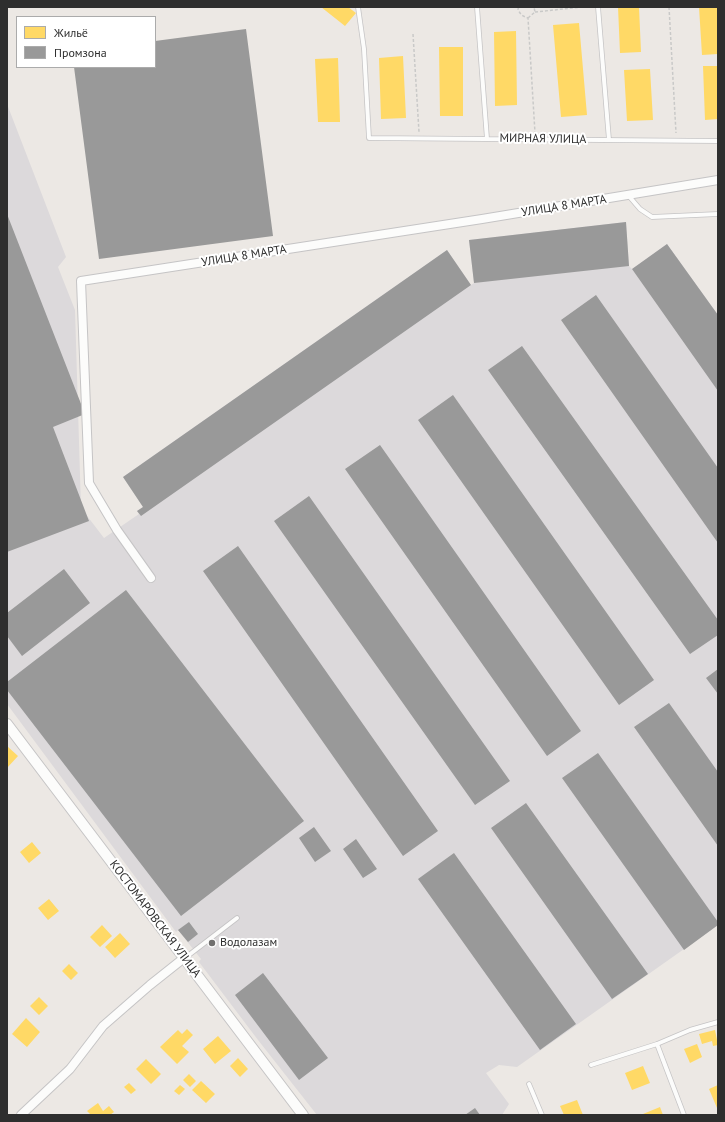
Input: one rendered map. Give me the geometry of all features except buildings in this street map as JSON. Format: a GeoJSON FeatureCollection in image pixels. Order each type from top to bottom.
{"type":"FeatureCollection","features":[{"type":"Feature","properties":{"kind":"street","name":"УЛИЦА 8 МАРТА"},"geometry":{"type":"LineString","coordinates":[[151,578],[117,530],[89,483],[81,281],[482,219],[718,180]]}},
{"type":"Feature","properties":{"kind":"street","name":"КОСТОМАРОВСКАЯ УЛИЦА"},"geometry":{"type":"LineString","coordinates":[[7,724],[304,1115]]}},
{"type":"Feature","properties":{"kind":"street"},"geometry":{"type":"LineString","coordinates":[[21,1115],[70,1070],[103,1026],[184,958]]}},
{"type":"Feature","properties":{"kind":"lane","name":"МИРНАЯ УЛИЦА"},"geometry":{"type":"LineString","coordinates":[[358,7],[364,49],[369,138],[718,141]]}},
{"type":"Feature","properties":{"kind":"lane"},"geometry":{"type":"LineString","coordinates":[[478,7],[487,139]]}},
{"type":"Feature","properties":{"kind":"lane"},"geometry":{"type":"LineString","coordinates":[[598,7],[609,140]]}},
{"type":"Feature","properties":{"kind":"lane"},"geometry":{"type":"LineString","coordinates":[[628,195],[640,209],[652,217],[718,214]]}},
{"type":"Feature","properties":{"kind":"lane"},"geometry":{"type":"LineString","coordinates":[[184,958],[237,918]]}},
{"type":"Feature","properties":{"kind":"lane"},"geometry":{"type":"LineString","coordinates":[[591,1065],[657,1044],[690,1030],[718,1022]]}},
{"type":"Feature","properties":{"kind":"lane"},"geometry":{"type":"LineString","coordinates":[[657,1044],[684,1115]]}},
{"type":"Feature","properties":{"kind":"lane"},"geometry":{"type":"LineString","coordinates":[[530,1084],[542,1115]]}},
{"type":"Feature","properties":{"kind":"path"},"geometry":{"type":"LineString","coordinates":[[519,7],[518,9],[523,17],[528,18]]}},
{"type":"Feature","properties":{"kind":"path"},"geometry":{"type":"LineString","coordinates":[[534,7],[535,12]]}},
{"type":"Feature","properties":{"kind":"path"},"geometry":{"type":"LineString","coordinates":[[528,18],[535,12],[582,7]]}},
{"type":"Feature","properties":{"kind":"path"},"geometry":{"type":"LineString","coordinates":[[668,7],[676,141]]}},
{"type":"Feature","properties":{"kind":"path"},"geometry":{"type":"LineString","coordinates":[[528,18],[535,139]]}},
{"type":"Feature","properties":{"kind":"path"},"geometry":{"type":"LineString","coordinates":[[414,34],[419,138]]}},
{"type":"Feature","properties":{"kind":"shaded area"},"geometry":{"type":"Polygon","coordinates":[[[7,104],[66,257],[58,267],[75,310],[81,508],[104,538],[139,514],[137,511],[143,507],[123,477],[447,250],[471,285],[474,283],[469,240],[626,222],[629,266],[632,269],[667,244],[718,315],[718,925],[517,1067],[499,1065],[486,1073],[509,1104],[502,1115],[317,1115],[199,962],[201,959],[178,930],[176,932],[7,704],[7,104]]]}},
{"type":"Feature","properties":{"kind":"place","name":"Водолазам"},"geometry":{"type":"Point","coordinates":[212,943]}}]}
